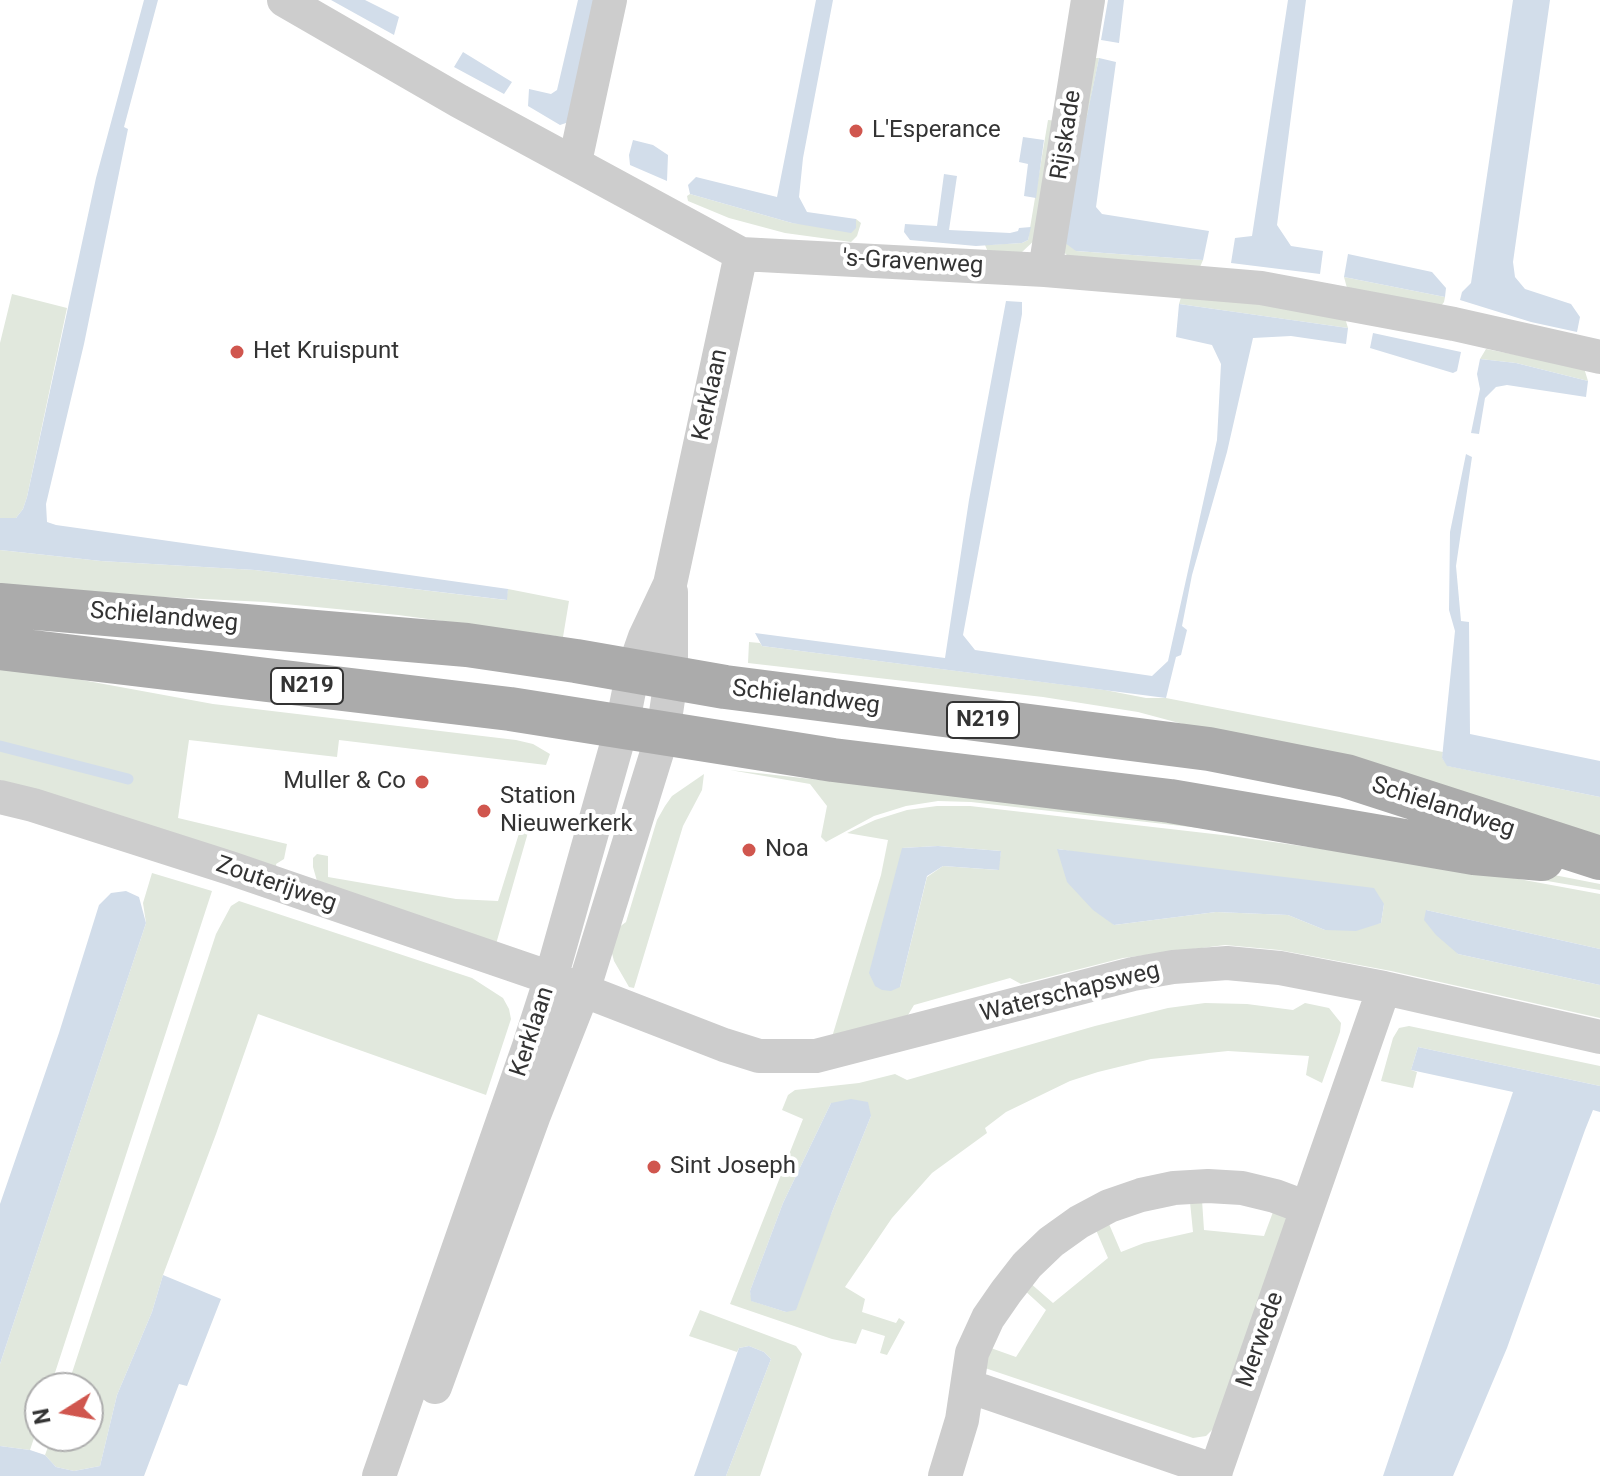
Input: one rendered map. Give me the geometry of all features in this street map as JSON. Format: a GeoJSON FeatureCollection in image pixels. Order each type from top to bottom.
{"type":"FeatureCollection","features":[{"type":"Feature","properties":{"kind":"main road","name":"Schielandweg"},"geometry":{"type":"LineString","coordinates":[[0,605],[467,645],[652,675],[1266,759],[1346,776],[1600,861]]}},
{"type":"Feature","properties":{"kind":"main road","name":"Schielandweg"},"geometry":{"type":"LineString","coordinates":[[0,648],[510,709],[833,760],[1225,809],[1474,853],[1600,861]]}},
{"type":"Feature","properties":{"kind":"street","name":"'s-Gravenweg"},"geometry":{"type":"LineString","coordinates":[[284,0],[459,101],[741,254],[1045,270],[1261,288],[1454,324],[1600,357]]}},
{"type":"Feature","properties":{"kind":"street"},"geometry":{"type":"LineString","coordinates":[[575,162],[610,0]]}},
{"type":"Feature","properties":{"kind":"street","name":"Rijskade"},"geometry":{"type":"LineString","coordinates":[[1045,270],[1088,0]]}},
{"type":"Feature","properties":{"kind":"street","name":"Kerklaan"},"geometry":{"type":"LineString","coordinates":[[403,1476],[512,1173],[583,991],[652,675],[645,637],[670,584],[741,254]]}},
{"type":"Feature","properties":{"kind":"street","name":"Kerklaan"},"geometry":{"type":"LineString","coordinates":[[379,1476],[551,978],[642,729]]}},
{"type":"Feature","properties":{"kind":"street","name":"Zouterijweg"},"geometry":{"type":"LineString","coordinates":[[0,797],[230,868],[551,978]]}},
{"type":"Feature","properties":{"kind":"street","name":"Waterschapsweg"},"geometry":{"type":"LineString","coordinates":[[551,978],[724,1045],[759,1056],[787,1058],[816,1056],[876,1043],[1133,974],[1227,963],[1280,968],[1384,988],[1600,1037]]}},
{"type":"Feature","properties":{"kind":"street","name":"Merwede"},"geometry":{"type":"LineString","coordinates":[[968,1386],[1215,1474],[1384,988]]}},
{"type":"Feature","properties":{"kind":"street"},"geometry":{"type":"LineString","coordinates":[[945,1476],[962,1420],[972,1353],[988,1318],[1006,1292],[1027,1265],[1051,1242],[1099,1211],[1141,1195],[1174,1188],[1242,1188],[1307,1208]]}},
{"type":"Feature","properties":{"kind":"shaded area"},"geometry":{"type":"Polygon","coordinates":[[[144,0],[158,0],[124,127],[128,129],[84,344],[46,504],[47,522],[508,589],[507,600],[255,570],[101,561],[0,550],[0,518],[16,518],[27,497],[96,178],[144,0]]]}},
{"type":"Feature","properties":{"kind":"shaded area"},"geometry":{"type":"Polygon","coordinates":[[[331,0],[365,0],[399,17],[394,35],[331,0]]]}},
{"type":"Feature","properties":{"kind":"shaded area"},"geometry":{"type":"Polygon","coordinates":[[[578,0],[596,0],[569,122],[560,125],[528,106],[529,89],[551,94],[557,90],[578,0]]]}},
{"type":"Feature","properties":{"kind":"shaded area"},"geometry":{"type":"Polygon","coordinates":[[[816,0],[833,0],[803,158],[799,197],[807,212],[856,219],[856,228],[851,233],[792,223],[690,194],[688,185],[696,177],[777,197],[816,0]]]}},
{"type":"Feature","properties":{"kind":"shaded area"},"geometry":{"type":"Polygon","coordinates":[[[1108,0],[1124,0],[1119,43],[1101,40],[1108,0]]]}},
{"type":"Feature","properties":{"kind":"shaded area"},"geometry":{"type":"Polygon","coordinates":[[[1288,0],[1306,0],[1277,225],[1291,246],[1323,251],[1320,274],[1231,263],[1235,238],[1252,236],[1288,0]]]}},
{"type":"Feature","properties":{"kind":"shaded area"},"geometry":{"type":"Polygon","coordinates":[[[1513,0],[1550,0],[1513,262],[1515,277],[1525,289],[1571,304],[1580,317],[1577,332],[1531,322],[1460,300],[1462,292],[1471,283],[1513,0]]]}},
{"type":"Feature","properties":{"kind":"shaded area"},"geometry":{"type":"Polygon","coordinates":[[[463,52],[512,82],[504,94],[454,67],[463,52]]]}},
{"type":"Feature","properties":{"kind":"shaded area"},"geometry":{"type":"Polygon","coordinates":[[[1088,58],[1099,58],[1070,202],[1076,251],[1203,260],[1200,267],[1068,256],[1060,249],[1088,58]]]}},
{"type":"Feature","properties":{"kind":"shaded area"},"geometry":{"type":"Polygon","coordinates":[[[1099,58],[1116,62],[1096,207],[1102,214],[1209,231],[1203,260],[1076,251],[1061,240],[1099,58]]]}},
{"type":"Feature","properties":{"kind":"shaded area"},"geometry":{"type":"Polygon","coordinates":[[[1048,120],[1059,121],[1038,237],[1021,253],[988,252],[985,245],[1028,240],[1048,120]]]}},
{"type":"Feature","properties":{"kind":"shaded area"},"geometry":{"type":"Polygon","coordinates":[[[1023,137],[1044,140],[1036,198],[1024,196],[1028,164],[1019,162],[1023,137]]]}},
{"type":"Feature","properties":{"kind":"shaded area"},"geometry":{"type":"Polygon","coordinates":[[[633,140],[653,145],[668,155],[667,181],[630,165],[633,140]]]}},
{"type":"Feature","properties":{"kind":"shaded area"},"geometry":{"type":"Polygon","coordinates":[[[944,174],[957,176],[949,230],[1010,233],[1031,227],[1028,240],[976,246],[910,240],[904,232],[905,224],[937,226],[944,174]]]}},
{"type":"Feature","properties":{"kind":"shaded area"},"geometry":{"type":"Polygon","coordinates":[[[690,194],[792,223],[856,228],[856,219],[861,223],[857,236],[851,242],[785,233],[729,218],[688,201],[690,194]]]}},
{"type":"Feature","properties":{"kind":"shaded area"},"geometry":{"type":"Polygon","coordinates":[[[1348,254],[1432,272],[1446,288],[1445,297],[1344,277],[1348,254]]]}},
{"type":"Feature","properties":{"kind":"shaded area"},"geometry":{"type":"Polygon","coordinates":[[[1344,277],[1445,297],[1444,302],[1441,306],[1347,288],[1344,277]]]}},
{"type":"Feature","properties":{"kind":"shaded area"},"geometry":{"type":"Polygon","coordinates":[[[12,294],[67,308],[27,497],[16,518],[8,519],[0,518],[0,343],[12,294]]]}},
{"type":"Feature","properties":{"kind":"shaded area"},"geometry":{"type":"Polygon","coordinates":[[[1182,294],[1345,318],[1348,328],[1179,304],[1182,294]]]}},
{"type":"Feature","properties":{"kind":"shaded area"},"geometry":{"type":"Polygon","coordinates":[[[1006,301],[1022,302],[1022,314],[963,635],[975,650],[1152,676],[1168,661],[1217,440],[1221,364],[1212,345],[1176,337],[1179,304],[1348,328],[1346,344],[1291,336],[1253,338],[1227,452],[1192,575],[1182,626],[1187,630],[1181,655],[1176,657],[1166,698],[762,646],[755,633],[945,658],[969,500],[1006,301]]]}},
{"type":"Feature","properties":{"kind":"shaded area"},"geometry":{"type":"Polygon","coordinates":[[[1373,333],[1461,352],[1457,371],[1453,373],[1370,348],[1373,333]]]}},
{"type":"Feature","properties":{"kind":"shaded area"},"geometry":{"type":"Polygon","coordinates":[[[1486,349],[1584,368],[1588,381],[1516,363],[1480,359],[1486,349]]]}},
{"type":"Feature","properties":{"kind":"shaded area"},"geometry":{"type":"Polygon","coordinates":[[[1480,359],[1516,363],[1588,381],[1586,397],[1507,385],[1496,387],[1485,398],[1479,434],[1471,433],[1480,389],[1477,374],[1480,359]]]}},
{"type":"Feature","properties":{"kind":"shaded area"},"geometry":{"type":"Polygon","coordinates":[[[1466,454],[1472,457],[1456,566],[1461,621],[1469,622],[1470,734],[1600,761],[1600,797],[1447,766],[1442,758],[1455,631],[1449,610],[1450,532],[1466,454]]]}},
{"type":"Feature","properties":{"kind":"shaded area"},"geometry":{"type":"Polygon","coordinates":[[[0,550],[101,561],[255,570],[506,600],[508,589],[569,601],[563,637],[398,615],[265,602],[0,589],[0,550]]]}},
{"type":"Feature","properties":{"kind":"shaded area"},"geometry":{"type":"Polygon","coordinates":[[[749,642],[1146,698],[1166,698],[1443,752],[1442,758],[1448,766],[1600,797],[1600,842],[1418,787],[1138,712],[1043,697],[748,663],[749,642]]]}},
{"type":"Feature","properties":{"kind":"shaded area"},"geometry":{"type":"Polygon","coordinates":[[[0,665],[213,704],[516,740],[533,744],[550,754],[546,765],[339,740],[337,757],[189,740],[178,818],[287,844],[284,859],[276,864],[277,869],[0,780],[0,665]]]}},
{"type":"Feature","properties":{"kind":"shaded area"},"geometry":{"type":"Polygon","coordinates":[[[730,770],[1272,830],[1508,866],[1600,884],[1600,890],[1389,854],[1217,830],[971,802],[938,801],[906,806],[874,816],[826,842],[821,837],[827,806],[810,784],[730,770]]]}},
{"type":"Feature","properties":{"kind":"shaded area"},"geometry":{"type":"Polygon","coordinates":[[[704,774],[702,790],[683,826],[634,988],[629,987],[614,961],[609,942],[626,922],[657,820],[672,796],[704,774]]]}},
{"type":"Feature","properties":{"kind":"shaded area"},"geometry":{"type":"Polygon","coordinates":[[[970,806],[1231,836],[1470,870],[1600,894],[1600,949],[1426,910],[1458,954],[1600,985],[1600,1018],[1391,971],[1279,950],[1225,945],[1123,958],[1021,984],[1010,978],[914,1005],[905,1020],[832,1037],[881,875],[888,840],[847,833],[907,810],[970,806]],[[938,846],[902,848],[900,987],[927,877],[943,866],[998,870],[1001,851],[938,846]],[[1058,849],[1114,925],[1216,912],[1288,915],[1325,930],[1381,923],[1384,904],[1058,849]]]}},
{"type":"Feature","properties":{"kind":"shaded area"},"geometry":{"type":"Polygon","coordinates":[[[521,827],[529,829],[496,944],[317,881],[313,867],[313,858],[317,854],[328,856],[328,877],[456,899],[498,901],[521,827]]]}},
{"type":"Feature","properties":{"kind":"shaded area"},"geometry":{"type":"Polygon","coordinates":[[[938,846],[1001,851],[999,870],[943,866],[927,876],[900,987],[891,991],[882,990],[875,986],[869,973],[902,848],[938,846]]]}},
{"type":"Feature","properties":{"kind":"shaded area"},"geometry":{"type":"Polygon","coordinates":[[[1057,849],[1374,888],[1384,904],[1381,923],[1356,931],[1325,930],[1288,915],[1216,912],[1114,925],[1093,910],[1067,882],[1057,849]]]}},
{"type":"Feature","properties":{"kind":"shaded area"},"geometry":{"type":"Polygon","coordinates":[[[152,873],[212,891],[55,1372],[24,1372],[24,1449],[0,1446],[0,1364],[146,923],[143,903],[152,873]]]}},
{"type":"Feature","properties":{"kind":"shaded area"},"geometry":{"type":"Polygon","coordinates":[[[126,891],[139,897],[146,923],[0,1364],[0,1204],[99,905],[111,893],[126,891]]]}},
{"type":"Feature","properties":{"kind":"shaded area"},"geometry":{"type":"Polygon","coordinates":[[[239,901],[472,978],[503,998],[511,1019],[486,1095],[258,1014],[152,1312],[117,1395],[104,1449],[104,1372],[72,1372],[216,934],[231,906],[239,901]]]}},
{"type":"Feature","properties":{"kind":"shaded area"},"geometry":{"type":"Polygon","coordinates":[[[1426,910],[1600,949],[1600,985],[1458,954],[1424,920],[1426,910]]]}},
{"type":"Feature","properties":{"kind":"shaded area"},"geometry":{"type":"Polygon","coordinates":[[[1205,1003],[1293,1010],[1305,1003],[1329,1008],[1341,1023],[1340,1032],[1322,1083],[1306,1075],[1309,1056],[1228,1051],[1151,1059],[1098,1072],[1070,1081],[1006,1112],[985,1128],[987,1133],[932,1173],[892,1218],[845,1287],[865,1299],[862,1312],[896,1323],[899,1318],[905,1322],[887,1355],[880,1353],[885,1336],[862,1329],[856,1344],[832,1339],[730,1304],[803,1119],[782,1110],[788,1095],[795,1090],[859,1083],[895,1074],[907,1080],[1168,1008],[1205,1003]],[[831,1103],[783,1203],[750,1291],[752,1301],[786,1312],[832,1212],[871,1116],[831,1103]]]}},
{"type":"Feature","properties":{"kind":"shaded area"},"geometry":{"type":"Polygon","coordinates":[[[1409,1026],[1600,1066],[1600,1086],[1418,1047],[1411,1070],[1417,1072],[1413,1088],[1381,1081],[1393,1038],[1399,1028],[1409,1026]]]}},
{"type":"Feature","properties":{"kind":"shaded area"},"geometry":{"type":"Polygon","coordinates":[[[1418,1047],[1600,1086],[1600,1112],[1593,1110],[1507,1348],[1453,1476],[1383,1476],[1513,1092],[1411,1070],[1418,1047]]]}},
{"type":"Feature","properties":{"kind":"shaded area"},"geometry":{"type":"Polygon","coordinates":[[[851,1099],[868,1102],[871,1116],[796,1310],[786,1312],[751,1301],[750,1291],[783,1203],[831,1103],[851,1099]]]}},
{"type":"Feature","properties":{"kind":"shaded area"},"geometry":{"type":"Polygon","coordinates":[[[1202,1200],[1204,1230],[1264,1236],[1273,1212],[1288,1217],[1218,1424],[1206,1436],[1193,1438],[982,1367],[988,1347],[1016,1357],[1046,1310],[1023,1289],[1029,1282],[1053,1303],[1108,1258],[1096,1230],[1109,1224],[1121,1252],[1144,1243],[1193,1232],[1190,1202],[1202,1200]]]}},
{"type":"Feature","properties":{"kind":"shaded area"},"geometry":{"type":"Polygon","coordinates":[[[163,1275],[221,1299],[187,1386],[179,1384],[144,1476],[0,1476],[0,1446],[45,1455],[56,1467],[74,1471],[100,1466],[117,1395],[152,1312],[163,1275]]]}},
{"type":"Feature","properties":{"kind":"shaded area"},"geometry":{"type":"Polygon","coordinates":[[[700,1310],[796,1346],[802,1354],[760,1476],[726,1476],[771,1359],[764,1352],[749,1346],[739,1348],[737,1352],[689,1336],[700,1310]]]}},
{"type":"Feature","properties":{"kind":"shaded area"},"geometry":{"type":"Polygon","coordinates":[[[749,1346],[764,1352],[771,1359],[726,1476],[694,1476],[739,1348],[749,1346]]]}},
{"type":"Feature","properties":{"kind":"shaded area"},"geometry":{"type":"Polygon","coordinates":[[[46,1452],[103,1452],[100,1466],[74,1471],[56,1467],[45,1455],[46,1452]]]}},
{"type":"Feature","properties":{"kind":"waterway"},"geometry":{"type":"LineString","coordinates":[[0,746],[128,779]]}},
{"type":"Feature","properties":{"kind":"place","name":"L'Esperance"},"geometry":{"type":"Point","coordinates":[856,131]}},
{"type":"Feature","properties":{"kind":"place","name":"Het Kruispunt"},"geometry":{"type":"Point","coordinates":[237,352]}},
{"type":"Feature","properties":{"kind":"place","name":"Muller & Co"},"geometry":{"type":"Point","coordinates":[422,782]}},
{"type":"Feature","properties":{"kind":"place","name":"Station Nieuwerkerk"},"geometry":{"type":"Point","coordinates":[484,811]}},
{"type":"Feature","properties":{"kind":"place","name":"Noa"},"geometry":{"type":"Point","coordinates":[749,850]}},
{"type":"Feature","properties":{"kind":"place","name":"Sint Joseph"},"geometry":{"type":"Point","coordinates":[654,1167]}}]}
